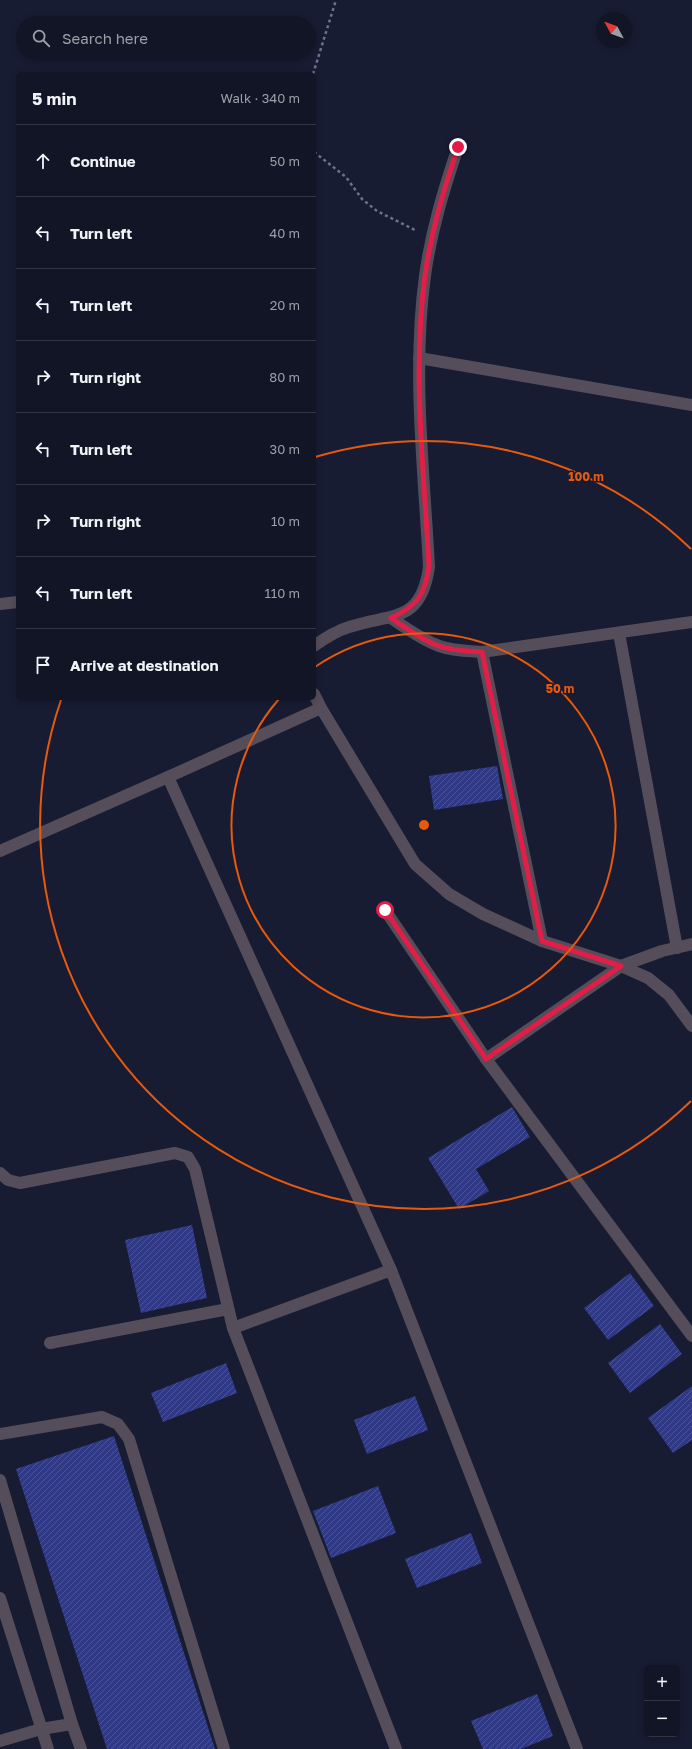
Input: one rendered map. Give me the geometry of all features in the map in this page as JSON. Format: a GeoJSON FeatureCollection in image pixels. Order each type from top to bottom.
{"type":"FeatureCollection","features":[{"type":"Feature","properties":{"kind":"street"},"geometry":{"type":"LineString","coordinates":[[316,645],[335,632],[350,626],[391,618],[407,610],[420,597],[427,581],[429,566],[419,384],[419,358],[425,277],[431,238],[442,195],[458,147]]}},
{"type":"Feature","properties":{"kind":"street"},"geometry":{"type":"LineString","coordinates":[[419,358],[692,405]]}},
{"type":"Feature","properties":{"kind":"street"},"geometry":{"type":"LineString","coordinates":[[0,604],[16,602]]}},
{"type":"Feature","properties":{"kind":"street"},"geometry":{"type":"LineString","coordinates":[[391,618],[423,639],[439,646],[456,650],[482,652],[692,622]]}},
{"type":"Feature","properties":{"kind":"street"},"geometry":{"type":"LineString","coordinates":[[618,633],[677,948]]}},
{"type":"Feature","properties":{"kind":"street"},"geometry":{"type":"LineString","coordinates":[[482,652],[542,941]]}},
{"type":"Feature","properties":{"kind":"street"},"geometry":{"type":"LineString","coordinates":[[316,698],[415,864],[449,894],[483,914],[542,941],[621,966],[648,978],[669,995],[692,1026]]}},
{"type":"Feature","properties":{"kind":"street"},"geometry":{"type":"LineString","coordinates":[[0,851],[168,778],[321,708]]}},
{"type":"Feature","properties":{"kind":"street"},"geometry":{"type":"LineString","coordinates":[[168,778],[391,1270],[576,1749]]}},
{"type":"Feature","properties":{"kind":"street"},"geometry":{"type":"LineString","coordinates":[[385,910],[486,1059],[692,1336]]}},
{"type":"Feature","properties":{"kind":"street"},"geometry":{"type":"LineString","coordinates":[[486,1059],[621,966],[662,951],[692,944]]}},
{"type":"Feature","properties":{"kind":"street"},"geometry":{"type":"LineString","coordinates":[[0,1172],[8,1180],[20,1183],[175,1154],[188,1157],[195,1169],[233,1328],[396,1749]]}},
{"type":"Feature","properties":{"kind":"street"},"geometry":{"type":"LineString","coordinates":[[233,1328],[391,1270]]}},
{"type":"Feature","properties":{"kind":"street"},"geometry":{"type":"LineString","coordinates":[[50,1343],[228,1309]]}},
{"type":"Feature","properties":{"kind":"street"},"geometry":{"type":"LineString","coordinates":[[0,1434],[102,1417],[118,1424],[129,1439],[224,1749]]}},
{"type":"Feature","properties":{"kind":"street"},"geometry":{"type":"LineString","coordinates":[[0,1480],[72,1724],[81,1749]]}},
{"type":"Feature","properties":{"kind":"street"},"geometry":{"type":"LineString","coordinates":[[0,1598],[48,1749]]}},
{"type":"Feature","properties":{"kind":"street"},"geometry":{"type":"LineString","coordinates":[[0,1741],[41,1729],[72,1724]]}},
{"type":"Feature","properties":{"kind":"path"},"geometry":{"type":"LineString","coordinates":[[314,72],[336,0]]}},
{"type":"Feature","properties":{"kind":"path"},"geometry":{"type":"LineString","coordinates":[[316,154],[346,177],[362,199],[377,211],[431,238]]}},
{"type":"Feature","properties":{"kind":"building"},"geometry":{"type":"Polygon","coordinates":[[[497,766],[503,799],[434,810],[429,776],[497,766]]]}},
{"type":"Feature","properties":{"kind":"building"},"geometry":{"type":"Polygon","coordinates":[[[512,1107],[530,1137],[476,1169],[489,1191],[459,1209],[428,1158],[512,1107]]]}},
{"type":"Feature","properties":{"kind":"building"},"geometry":{"type":"Polygon","coordinates":[[[192,1225],[207,1298],[141,1313],[125,1240],[192,1225]]]}},
{"type":"Feature","properties":{"kind":"building"},"geometry":{"type":"Polygon","coordinates":[[[630,1273],[654,1306],[608,1340],[584,1308],[630,1273]]]}},
{"type":"Feature","properties":{"kind":"building"},"geometry":{"type":"Polygon","coordinates":[[[660,1324],[682,1354],[630,1393],[608,1363],[660,1324]]]}},
{"type":"Feature","properties":{"kind":"building"},"geometry":{"type":"Polygon","coordinates":[[[226,1363],[237,1393],[163,1422],[151,1393],[226,1363]]]}},
{"type":"Feature","properties":{"kind":"building"},"geometry":{"type":"Polygon","coordinates":[[[692,1386],[692,1440],[673,1453],[648,1418],[692,1386]]]}},
{"type":"Feature","properties":{"kind":"building"},"geometry":{"type":"Polygon","coordinates":[[[415,1396],[428,1430],[367,1454],[354,1420],[415,1396]]]}},
{"type":"Feature","properties":{"kind":"building"},"geometry":{"type":"Polygon","coordinates":[[[114,1436],[215,1749],[107,1749],[16,1469],[114,1436]]]}},
{"type":"Feature","properties":{"kind":"building"},"geometry":{"type":"Polygon","coordinates":[[[378,1486],[396,1533],[331,1558],[313,1511],[378,1486]]]}},
{"type":"Feature","properties":{"kind":"building"},"geometry":{"type":"Polygon","coordinates":[[[471,1533],[482,1563],[417,1588],[405,1559],[471,1533]]]}},
{"type":"Feature","properties":{"kind":"building"},"geometry":{"type":"Polygon","coordinates":[[[537,1694],[553,1736],[521,1749],[483,1749],[471,1721],[537,1694]]]}},
{"type":"Feature","properties":{"kind":"route"},"geometry":{"type":"LineString","coordinates":[[385,910],[486,1059],[621,966],[542,941],[482,652],[456,650],[439,646],[423,639],[391,618],[407,610],[420,597],[427,581],[429,566],[419,384],[422,302],[431,238],[442,195],[458,147]]}}]}
